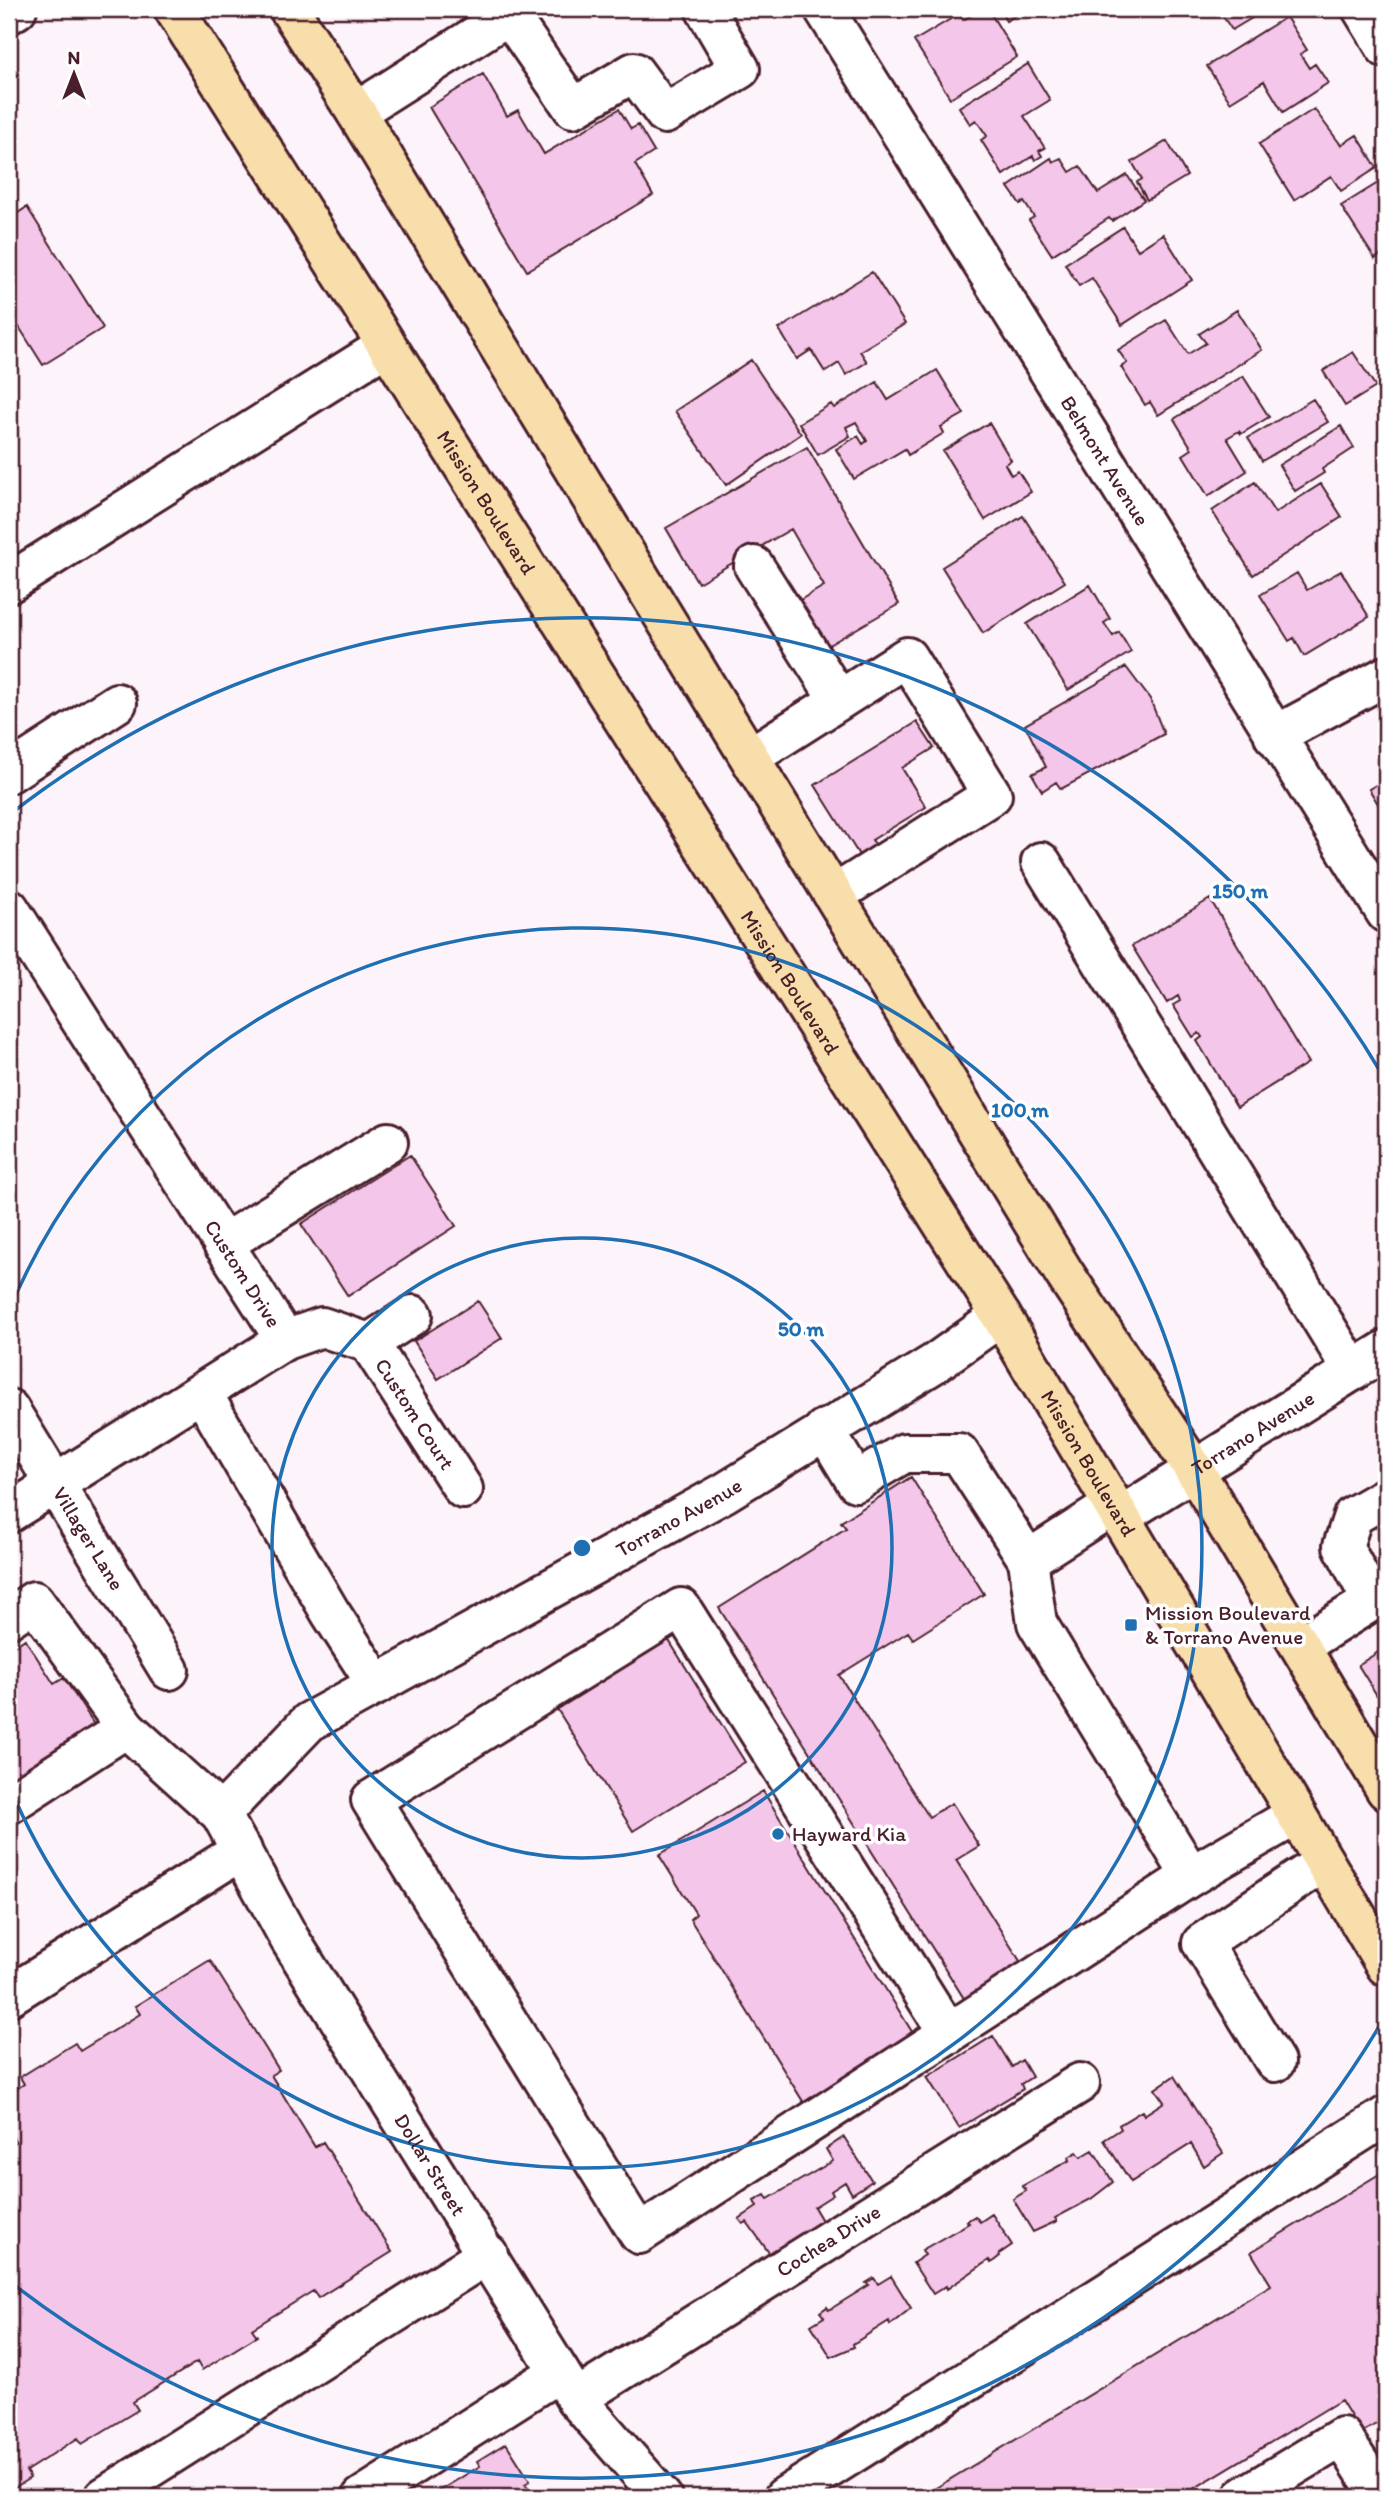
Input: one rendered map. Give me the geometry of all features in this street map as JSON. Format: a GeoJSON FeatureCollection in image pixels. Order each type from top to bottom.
{"type":"FeatureCollection","features":[{"type":"Feature","properties":{"kind":"main road","name":"Mission Boulevard"},"geometry":{"type":"LineString","coordinates":[[174,9],[1002,1317],[1386,1966]]}},
{"type":"Feature","properties":{"kind":"main road"},"geometry":{"type":"LineString","coordinates":[[289,9],[356,111],[1064,1273],[1194,1468],[1386,1790]]}},
{"type":"Feature","properties":{"kind":"street"},"geometry":{"type":"LineString","coordinates":[[9,14],[17,9]]}},
{"type":"Feature","properties":{"kind":"street"},"geometry":{"type":"LineString","coordinates":[[356,111],[513,12],[573,108],[634,72],[665,114],[740,69],[705,9]]}},
{"type":"Feature","properties":{"kind":"street","name":"Belmont Avenue"},"geometry":{"type":"LineString","coordinates":[[824,9],[1386,913]]}},
{"type":"Feature","properties":{"kind":"street"},"geometry":{"type":"LineString","coordinates":[[1362,9],[1386,48]]}},
{"type":"Feature","properties":{"kind":"street"},"geometry":{"type":"LineString","coordinates":[[9,583],[386,346]]}},
{"type":"Feature","properties":{"kind":"street"},"geometry":{"type":"LineString","coordinates":[[754,566],[839,700]]}},
{"type":"Feature","properties":{"kind":"street"},"geometry":{"type":"LineString","coordinates":[[750,757],[907,657],[992,795],[834,895]]}},
{"type":"Feature","properties":{"kind":"street"},"geometry":{"type":"LineString","coordinates":[[1275,736],[1386,676]]}},
{"type":"Feature","properties":{"kind":"street"},"geometry":{"type":"LineString","coordinates":[[9,773],[117,703]]}},
{"type":"Feature","properties":{"kind":"street"},"geometry":{"type":"LineString","coordinates":[[1041,862],[1353,1371]]}},
{"type":"Feature","properties":{"kind":"street","name":"Custom Drive"},"geometry":{"type":"LineString","coordinates":[[9,908],[285,1340],[9,1513]]}},
{"type":"Feature","properties":{"kind":"street"},"geometry":{"type":"LineString","coordinates":[[223,1244],[388,1142]]}},
{"type":"Feature","properties":{"kind":"street"},"geometry":{"type":"LineString","coordinates":[[369,1343],[413,1315]]}},
{"type":"Feature","properties":{"kind":"street","name":"Torrano Avenue"},"geometry":{"type":"LineString","coordinates":[[221,1814],[309,1723],[723,1493],[935,1363],[1002,1317]]}},
{"type":"Feature","properties":{"kind":"street","name":"Custom Court"},"geometry":{"type":"LineString","coordinates":[[285,1340],[323,1327],[369,1343],[463,1489]]}},
{"type":"Feature","properties":{"kind":"street","name":"Torrano Avenue"},"geometry":{"type":"LineString","coordinates":[[1028,1560],[1194,1468],[1386,1350]]}},
{"type":"Feature","properties":{"kind":"street"},"geometry":{"type":"LineString","coordinates":[[202,1393],[330,1612],[377,1685]]}},
{"type":"Feature","properties":{"kind":"street","name":"Villager Lane"},"geometry":{"type":"LineString","coordinates":[[9,1409],[169,1670]]}},
{"type":"Feature","properties":{"kind":"street"},"geometry":{"type":"LineString","coordinates":[[824,1429],[856,1482],[904,1453],[959,1453],[1028,1560],[1037,1623],[1191,1876]]}},
{"type":"Feature","properties":{"kind":"street"},"geometry":{"type":"LineString","coordinates":[[1300,1646],[1372,1601],[1343,1546],[1353,1516],[1386,1497]]}},
{"type":"Feature","properties":{"kind":"street","name":"Dollar Street"},"geometry":{"type":"LineString","coordinates":[[9,1618],[34,1601],[126,1728],[221,1814],[289,1938],[568,2386],[662,2497]]}},
{"type":"Feature","properties":{"kind":"street"},"geometry":{"type":"LineString","coordinates":[[950,2034],[681,1608],[371,1800],[639,2234],[950,2034],[1191,1876],[1296,1815]]}},
{"type":"Feature","properties":{"kind":"street"},"geometry":{"type":"LineString","coordinates":[[9,1804],[126,1728]]}},
{"type":"Feature","properties":{"kind":"street"},"geometry":{"type":"LineString","coordinates":[[9,1996],[242,1850]]}},
{"type":"Feature","properties":{"kind":"street"},"geometry":{"type":"LineString","coordinates":[[1275,2062],[1202,1943],[1324,1862]]}},
{"type":"Feature","properties":{"kind":"street","name":"Cochea Drive"},"geometry":{"type":"LineString","coordinates":[[362,2497],[568,2386],[1080,2083]]}},
{"type":"Feature","properties":{"kind":"street"},"geometry":{"type":"LineString","coordinates":[[792,2495],[1386,2116]]}},
{"type":"Feature","properties":{"kind":"street"},"geometry":{"type":"LineString","coordinates":[[104,2497],[488,2254]]}},
{"type":"Feature","properties":{"kind":"street"},"geometry":{"type":"LineString","coordinates":[[1243,2497],[1342,2437],[1381,2497]]}},
{"type":"Feature","properties":{"kind":"building"},"geometry":{"type":"Polygon","coordinates":[[[894,9],[912,9],[899,17],[894,9]]]}},
{"type":"Feature","properties":{"kind":"building"},"geometry":{"type":"Polygon","coordinates":[[[982,9],[988,9],[1017,57],[950,98],[914,41],[959,14],[963,20],[982,9]]]}},
{"type":"Feature","properties":{"kind":"building"},"geometry":{"type":"Polygon","coordinates":[[[999,9],[1026,9],[1006,21],[999,9]]]}},
{"type":"Feature","properties":{"kind":"building"},"geometry":{"type":"Polygon","coordinates":[[[1218,9],[1267,9],[1232,30],[1218,9]]]}},
{"type":"Feature","properties":{"kind":"building"},"geometry":{"type":"Polygon","coordinates":[[[1286,17],[1307,50],[1300,54],[1309,68],[1315,64],[1328,83],[1283,112],[1264,81],[1230,102],[1207,66],[1286,17]]]}},
{"type":"Feature","properties":{"kind":"building"},"geometry":{"type":"Polygon","coordinates":[[[1028,64],[1050,100],[1024,116],[1045,148],[1039,151],[1042,156],[1035,160],[1033,156],[1003,175],[981,140],[987,136],[976,120],[970,124],[959,107],[1028,64]]]}},
{"type":"Feature","properties":{"kind":"building"},"geometry":{"type":"Polygon","coordinates":[[[483,74],[507,116],[518,110],[544,154],[619,109],[631,129],[638,125],[654,152],[635,164],[653,195],[527,271],[429,107],[483,74]]]}},
{"type":"Feature","properties":{"kind":"building"},"geometry":{"type":"Polygon","coordinates":[[[1314,109],[1341,145],[1357,135],[1377,168],[1341,191],[1331,176],[1294,200],[1259,144],[1314,109]]]}},
{"type":"Feature","properties":{"kind":"building"},"geometry":{"type":"Polygon","coordinates":[[[1167,141],[1187,176],[1147,200],[1137,182],[1142,179],[1132,162],[1167,141]]]}},
{"type":"Feature","properties":{"kind":"building"},"geometry":{"type":"Polygon","coordinates":[[[1051,158],[1053,162],[1061,158],[1070,172],[1080,166],[1098,193],[1127,175],[1144,200],[1112,221],[1109,218],[1052,255],[1029,220],[1034,217],[1024,202],[1020,204],[1008,187],[1051,158]]]}},
{"type":"Feature","properties":{"kind":"building"},"geometry":{"type":"Polygon","coordinates":[[[1386,178],[1386,251],[1375,259],[1341,206],[1386,178]]]}},
{"type":"Feature","properties":{"kind":"building"},"geometry":{"type":"Polygon","coordinates":[[[27,207],[103,328],[43,365],[9,311],[9,219],[27,207]]]}},
{"type":"Feature","properties":{"kind":"building"},"geometry":{"type":"Polygon","coordinates":[[[1123,227],[1138,250],[1163,234],[1192,280],[1122,325],[1092,278],[1079,286],[1065,264],[1123,227]]]}},
{"type":"Feature","properties":{"kind":"building"},"geometry":{"type":"Polygon","coordinates":[[[872,272],[905,324],[860,351],[867,362],[846,375],[839,363],[825,372],[811,350],[797,359],[779,329],[872,272]]]}},
{"type":"Feature","properties":{"kind":"building"},"geometry":{"type":"Polygon","coordinates":[[[1237,310],[1262,350],[1158,415],[1150,402],[1145,405],[1121,367],[1127,363],[1118,350],[1166,320],[1188,354],[1206,343],[1199,334],[1237,310]]]}},
{"type":"Feature","properties":{"kind":"building"},"geometry":{"type":"Polygon","coordinates":[[[1353,352],[1376,387],[1345,406],[1323,371],[1353,352]]]}},
{"type":"Feature","properties":{"kind":"building"},"geometry":{"type":"Polygon","coordinates":[[[751,360],[801,434],[726,485],[675,411],[751,360]]]}},
{"type":"Feature","properties":{"kind":"building"},"geometry":{"type":"Polygon","coordinates":[[[937,370],[964,414],[941,427],[944,433],[908,455],[905,449],[854,479],[836,449],[858,436],[863,444],[867,441],[856,422],[846,427],[850,436],[818,455],[799,423],[831,404],[834,408],[877,382],[888,400],[937,370]]]}},
{"type":"Feature","properties":{"kind":"building"},"geometry":{"type":"Polygon","coordinates":[[[1243,376],[1269,417],[1241,434],[1239,431],[1227,438],[1247,471],[1208,496],[1183,455],[1192,449],[1174,419],[1243,376]]]}},
{"type":"Feature","properties":{"kind":"building"},"geometry":{"type":"Polygon","coordinates":[[[1313,399],[1328,422],[1262,461],[1248,438],[1313,399]]]}},
{"type":"Feature","properties":{"kind":"building"},"geometry":{"type":"Polygon","coordinates":[[[989,423],[1011,460],[1005,464],[1011,475],[1018,471],[1031,492],[985,520],[943,451],[989,423]]]}},
{"type":"Feature","properties":{"kind":"building"},"geometry":{"type":"Polygon","coordinates":[[[1341,426],[1354,448],[1322,469],[1324,473],[1295,491],[1279,465],[1341,426]]]}},
{"type":"Feature","properties":{"kind":"building"},"geometry":{"type":"Polygon","coordinates":[[[807,447],[899,604],[827,646],[800,600],[824,586],[791,529],[698,583],[666,528],[807,447]]]}},
{"type":"Feature","properties":{"kind":"building"},"geometry":{"type":"Polygon","coordinates":[[[1255,482],[1275,513],[1321,484],[1342,517],[1253,575],[1212,511],[1255,482]]]}},
{"type":"Feature","properties":{"kind":"building"},"geometry":{"type":"Polygon","coordinates":[[[1023,516],[1065,582],[983,633],[942,567],[1023,516]]]}},
{"type":"Feature","properties":{"kind":"building"},"geometry":{"type":"Polygon","coordinates":[[[1341,571],[1369,617],[1304,656],[1294,638],[1289,641],[1260,595],[1297,573],[1307,590],[1341,571]]]}},
{"type":"Feature","properties":{"kind":"building"},"geometry":{"type":"Polygon","coordinates":[[[1090,585],[1110,619],[1104,623],[1113,636],[1119,632],[1131,652],[1068,690],[1027,624],[1090,585]]]}},
{"type":"Feature","properties":{"kind":"building"},"geometry":{"type":"Polygon","coordinates":[[[1126,667],[1150,699],[1164,734],[1061,789],[1056,782],[1042,791],[1032,774],[1046,767],[1025,725],[1126,667]]]}},
{"type":"Feature","properties":{"kind":"building"},"geometry":{"type":"Polygon","coordinates":[[[917,722],[934,748],[902,768],[926,807],[872,840],[876,845],[859,855],[815,785],[917,722]]]}},
{"type":"Feature","properties":{"kind":"building"},"geometry":{"type":"Polygon","coordinates":[[[1386,779],[1386,817],[1369,789],[1386,779]]]}},
{"type":"Feature","properties":{"kind":"building"},"geometry":{"type":"Polygon","coordinates":[[[1210,899],[1308,1063],[1237,1107],[1197,1041],[1202,1037],[1199,1033],[1193,1037],[1173,1005],[1180,1001],[1178,996],[1167,1003],[1132,946],[1210,899]]]}},
{"type":"Feature","properties":{"kind":"building"},"geometry":{"type":"Polygon","coordinates":[[[410,1155],[456,1226],[348,1296],[301,1224],[410,1155]]]}},
{"type":"Feature","properties":{"kind":"building"},"geometry":{"type":"Polygon","coordinates":[[[478,1301],[502,1338],[438,1379],[414,1341],[478,1301]]]}},
{"type":"Feature","properties":{"kind":"building"},"geometry":{"type":"Polygon","coordinates":[[[911,1477],[984,1594],[913,1639],[908,1632],[839,1675],[929,1817],[952,1803],[979,1846],[956,1860],[1027,1972],[970,2008],[719,1608],[846,1528],[841,1522],[911,1477]]]}},
{"type":"Feature","properties":{"kind":"building"},"geometry":{"type":"Polygon","coordinates":[[[25,1639],[54,1684],[64,1678],[98,1731],[9,1787],[9,1650],[25,1639]]]}},
{"type":"Feature","properties":{"kind":"building"},"geometry":{"type":"Polygon","coordinates":[[[668,1639],[745,1762],[633,1831],[557,1709],[668,1639]]]}},
{"type":"Feature","properties":{"kind":"building"},"geometry":{"type":"Polygon","coordinates":[[[1386,1647],[1386,1710],[1358,1665],[1386,1647]]]}},
{"type":"Feature","properties":{"kind":"building"},"geometry":{"type":"Polygon","coordinates":[[[763,1791],[919,2043],[809,2111],[690,1919],[696,1914],[659,1855],[763,1791]]]}},
{"type":"Feature","properties":{"kind":"building"},"geometry":{"type":"Polygon","coordinates":[[[210,1960],[279,2070],[271,2075],[315,2147],[323,2142],[392,2252],[318,2298],[313,2291],[252,2329],[257,2336],[202,2370],[197,2362],[133,2402],[138,2410],[82,2444],[78,2438],[26,2471],[30,2478],[9,2491],[9,2146],[16,2142],[9,2131],[9,2094],[24,2084],[20,2077],[75,2043],[80,2051],[140,2014],[135,2006],[210,1960]]]}},
{"type":"Feature","properties":{"kind":"building"},"geometry":{"type":"Polygon","coordinates":[[[993,2036],[1012,2067],[1022,2060],[1032,2077],[1021,2084],[1023,2089],[959,2128],[927,2077],[993,2036]]]}},
{"type":"Feature","properties":{"kind":"building"},"geometry":{"type":"Polygon","coordinates":[[[1174,2076],[1223,2153],[1204,2166],[1191,2144],[1131,2182],[1104,2140],[1121,2129],[1119,2125],[1142,2111],[1144,2115],[1164,2102],[1155,2089],[1174,2076]]]}},
{"type":"Feature","properties":{"kind":"building"},"geometry":{"type":"Polygon","coordinates":[[[844,2137],[872,2181],[852,2194],[845,2182],[831,2191],[833,2195],[814,2207],[824,2224],[772,2257],[747,2222],[743,2224],[739,2219],[757,2207],[754,2201],[765,2195],[768,2199],[833,2161],[826,2149],[844,2137]]]}},
{"type":"Feature","properties":{"kind":"building"},"geometry":{"type":"Polygon","coordinates":[[[1093,2150],[1113,2182],[1091,2199],[1055,2218],[1057,2221],[1033,2232],[1013,2199],[1026,2191],[1022,2186],[1070,2160],[1069,2157],[1077,2152],[1081,2157],[1093,2150]]]}},
{"type":"Feature","properties":{"kind":"building"},"geometry":{"type":"Polygon","coordinates":[[[1386,2170],[1386,2418],[1361,2433],[1341,2400],[1180,2497],[921,2497],[1271,2285],[1251,2252],[1386,2170]]]}},
{"type":"Feature","properties":{"kind":"building"},"geometry":{"type":"Polygon","coordinates":[[[992,2214],[1012,2245],[991,2263],[989,2260],[947,2289],[946,2286],[933,2294],[913,2263],[925,2255],[922,2250],[969,2223],[967,2221],[975,2216],[980,2222],[992,2214]]]}},
{"type":"Feature","properties":{"kind":"building"},"geometry":{"type":"Polygon","coordinates":[[[891,2276],[911,2308],[890,2325],[889,2321],[853,2344],[854,2347],[831,2357],[811,2325],[824,2317],[820,2312],[827,2307],[829,2310],[869,2285],[866,2283],[874,2278],[878,2284],[891,2276]]]}},
{"type":"Feature","properties":{"kind":"building"},"geometry":{"type":"Polygon","coordinates":[[[506,2443],[530,2481],[525,2484],[534,2497],[429,2497],[480,2466],[477,2461],[506,2443]]]}},
{"type":"Feature","properties":{"kind":"place","name":"Mission Boulevard & Torrano Avenue"},"geometry":{"type":"Point","coordinates":[1131,1625]}},
{"type":"Feature","properties":{"kind":"place","name":"Hayward Kia"},"geometry":{"type":"Point","coordinates":[778,1834]}}]}
